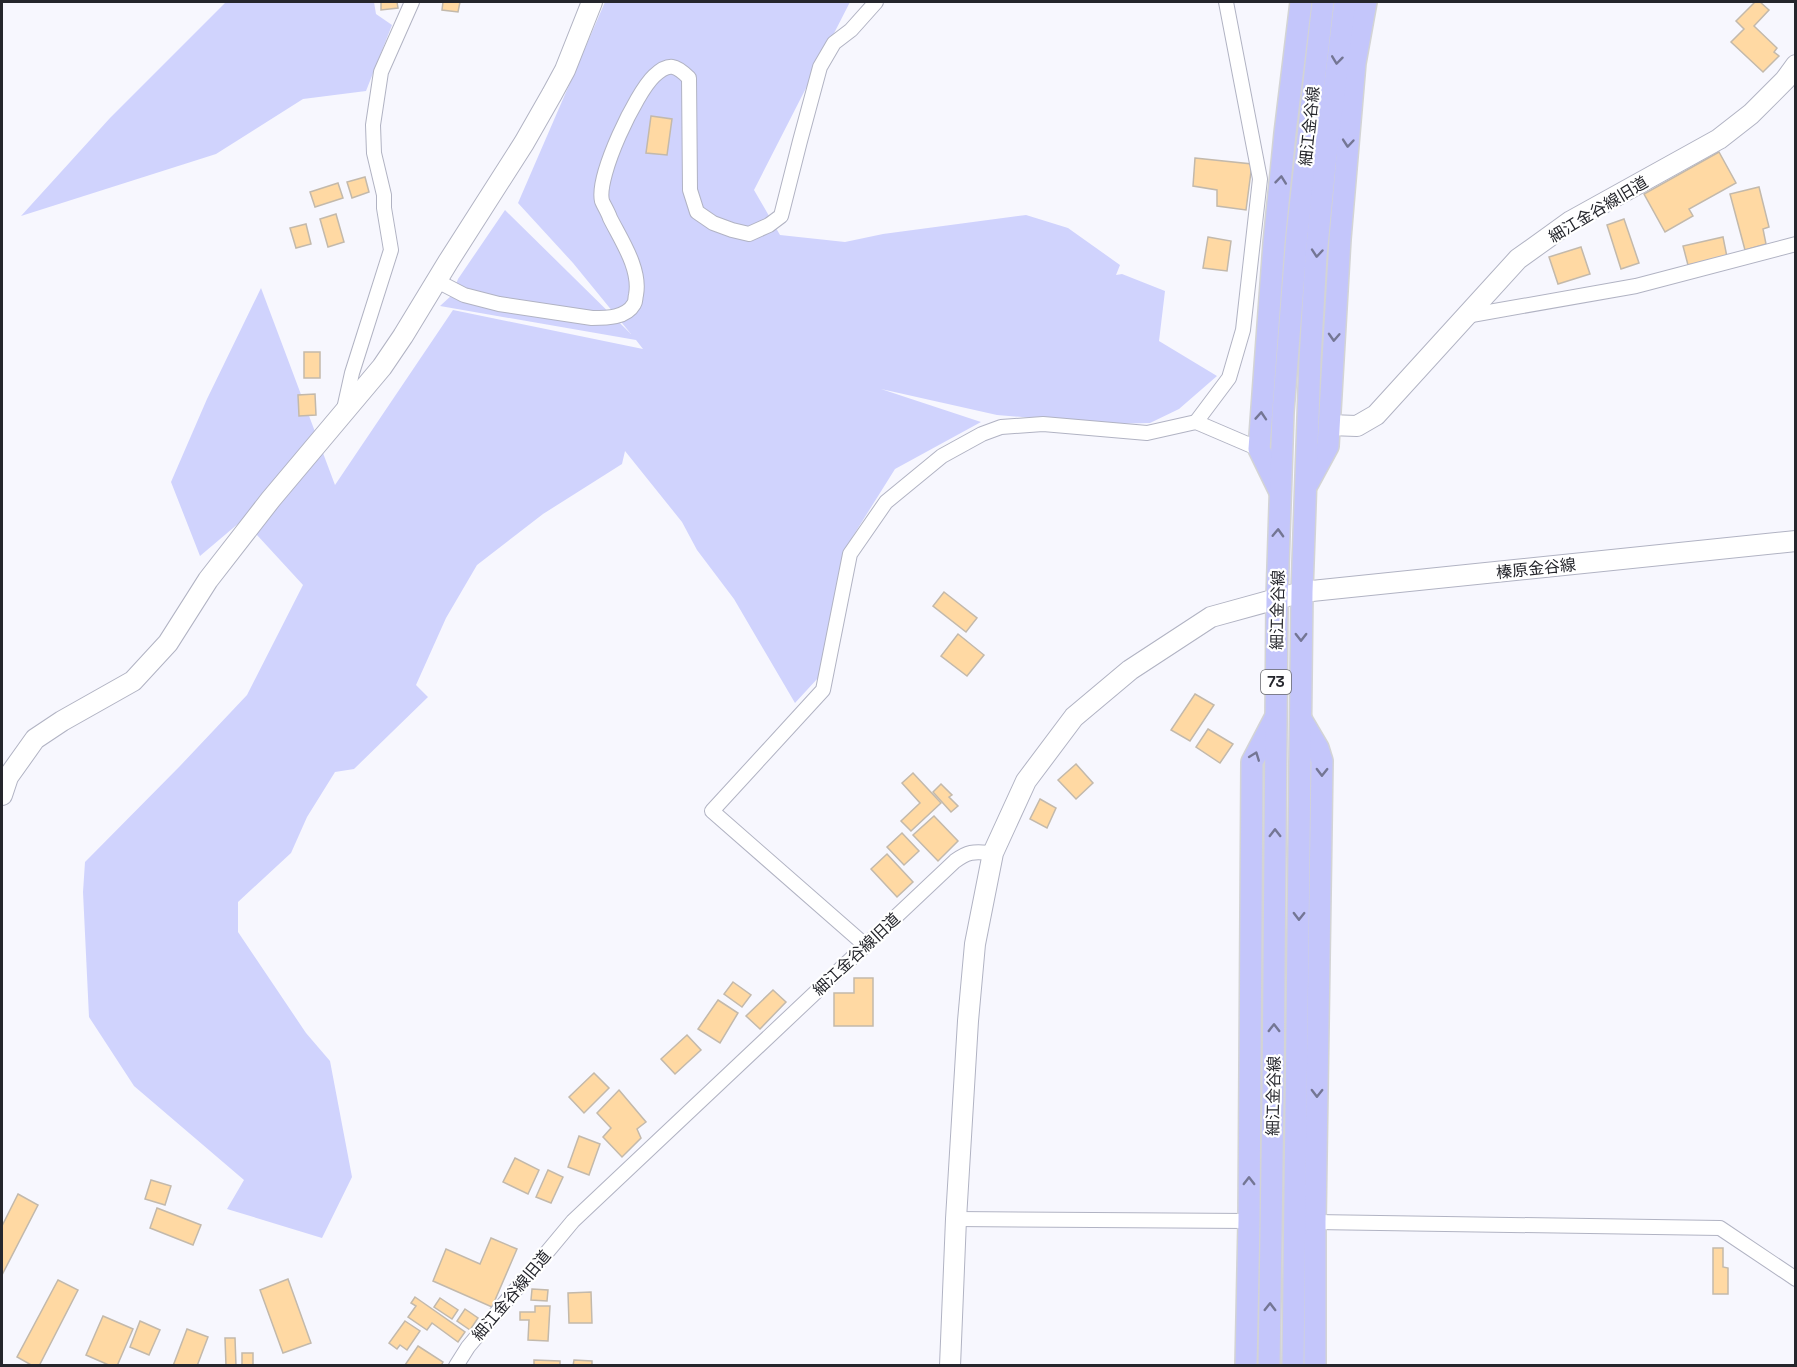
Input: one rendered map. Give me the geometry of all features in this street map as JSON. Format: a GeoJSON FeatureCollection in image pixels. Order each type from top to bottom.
{"type":"FeatureCollection","features":[{"type":"Feature","properties":{"kind":"main road"},"geometry":{"type":"LineString","coordinates":[[1280,490],[1259,449],[1274,243],[1301,2]]}},
{"type":"Feature","properties":{"kind":"main road","name":"細江金谷線"},"geometry":{"type":"LineString","coordinates":[[1269,1365],[1274,1085],[1277,597],[1283,412],[1294,268],[1323,2]]}},
{"type":"Feature","properties":{"kind":"main road","name":"細江金谷線"},"geometry":{"type":"LineString","coordinates":[[1293,1365],[1302,592],[1310,360],[1316,256],[1344,2]]}},
{"type":"Feature","properties":{"kind":"main road","name":"73"},"geometry":{"type":"LineString","coordinates":[[1306,488],[1328,446],[1340,239],[1355,63],[1366,2]]}},
{"type":"Feature","properties":{"kind":"main road"},"geometry":{"type":"LineString","coordinates":[[1246,1365],[1252,762],[1276,717]]}},
{"type":"Feature","properties":{"kind":"main road"},"geometry":{"type":"LineString","coordinates":[[1301,719],[1318,748],[1322,761],[1315,1365]]}},
{"type":"Feature","properties":{"kind":"street"},"geometry":{"type":"LineString","coordinates":[[344,411],[352,373],[391,250],[384,195],[374,153],[373,125],[381,72],[412,2]]}},
{"type":"Feature","properties":{"kind":"street"},"geometry":{"type":"LineString","coordinates":[[2,795],[8,777],[35,739],[133,681],[168,643],[208,580],[271,499],[387,359],[524,143],[565,70],[592,2]]}},
{"type":"Feature","properties":{"kind":"street"},"geometry":{"type":"LineString","coordinates":[[437,281],[464,295],[499,304],[592,318],[607,318],[622,314],[634,303],[638,283],[629,255],[602,200],[604,175],[620,132],[647,83],[661,69],[670,66],[678,68],[689,78],[690,190],[697,212],[713,224],[749,234],[769,225],[782,216],[820,67],[834,43],[851,30],[876,2]]}},
{"type":"Feature","properties":{"kind":"street"},"geometry":{"type":"LineString","coordinates":[[1196,422],[1229,378],[1243,330],[1260,179],[1226,2]]}},
{"type":"Feature","properties":{"kind":"street","name":"細江金谷線旧道"},"geometry":{"type":"LineString","coordinates":[[1329,425],[1358,426],[1376,416],[1518,260],[1571,221],[1719,139],[1751,114],[1785,80],[1796,65]]}},
{"type":"Feature","properties":{"kind":"street"},"geometry":{"type":"LineString","coordinates":[[1466,316],[1636,286],[1796,244]]}},
{"type":"Feature","properties":{"kind":"street"},"geometry":{"type":"LineString","coordinates":[[865,945],[712,811],[823,690],[850,554],[886,502],[942,456],[982,434],[1001,427],[1043,424],[1147,433],[1196,422],[1259,449]]}},
{"type":"Feature","properties":{"kind":"street","name":"榛原金谷線"},"geometry":{"type":"LineString","coordinates":[[1277,597],[1302,592],[1796,541]]}},
{"type":"Feature","properties":{"kind":"street"},"geometry":{"type":"LineString","coordinates":[[950,1365],[968,1021],[975,944],[993,853],[1026,781],[1074,717],[1130,670],[1211,617],[1277,597]]}},
{"type":"Feature","properties":{"kind":"street","name":"細江金谷線旧道"},"geometry":{"type":"LineString","coordinates":[[456,1365],[468,1347],[573,1221],[961,857],[973,852],[993,853]]}},
{"type":"Feature","properties":{"kind":"street"},"geometry":{"type":"LineString","coordinates":[[956,1219],[1249,1221]]}},
{"type":"Feature","properties":{"kind":"street"},"geometry":{"type":"LineString","coordinates":[[1315,1222],[1720,1228],[1796,1279]]}},
{"type":"Feature","properties":{"kind":"shaded area"},"geometry":{"type":"Polygon","coordinates":[[[226,2],[374,2],[376,14],[392,25],[366,91],[303,99],[216,154],[21,216],[110,118],[226,2]]]}},
{"type":"Feature","properties":{"kind":"shaded area"},"geometry":{"type":"Polygon","coordinates":[[[605,2],[850,2],[754,190],[780,235],[845,242],[883,234],[1026,215],[1068,228],[1120,265],[1116,275],[1122,274],[1165,291],[1159,341],[1217,376],[1179,409],[1150,423],[1107,424],[997,415],[881,389],[981,422],[895,469],[848,544],[818,678],[795,703],[734,599],[697,550],[682,522],[625,451],[622,464],[543,514],[477,565],[446,618],[416,685],[428,697],[354,769],[335,772],[307,817],[291,853],[238,902],[238,932],[306,1033],[330,1061],[352,1177],[322,1238],[227,1209],[244,1180],[134,1086],[89,1017],[83,892],[85,862],[247,695],[303,585],[257,535],[239,523],[200,556],[171,482],[207,399],[261,288],[335,485],[453,310],[643,349],[636,340],[440,306],[452,295],[458,279],[505,210],[631,334],[573,263],[518,203],[605,2]]]}},
{"type":"Feature","properties":{"kind":"building"},"geometry":{"type":"Polygon","coordinates":[[[381,2],[397,2],[398,8],[381,10],[381,2]]]}},
{"type":"Feature","properties":{"kind":"building"},"geometry":{"type":"Polygon","coordinates":[[[443,2],[460,2],[458,12],[442,10],[443,2]]]}},
{"type":"Feature","properties":{"kind":"building"},"geometry":{"type":"Polygon","coordinates":[[[1755,2],[1760,2],[1769,10],[1754,26],[1777,48],[1774,52],[1779,56],[1763,72],[1731,42],[1744,29],[1736,21],[1755,2]]]}},
{"type":"Feature","properties":{"kind":"building"},"geometry":{"type":"Polygon","coordinates":[[[651,116],[672,119],[667,155],[646,153],[651,116]]]}},
{"type":"Feature","properties":{"kind":"building"},"geometry":{"type":"Polygon","coordinates":[[[1719,152],[1736,183],[1689,209],[1693,216],[1665,232],[1644,194],[1719,152]]]}},
{"type":"Feature","properties":{"kind":"building"},"geometry":{"type":"Polygon","coordinates":[[[1195,158],[1252,164],[1246,210],[1217,206],[1217,190],[1193,186],[1195,158]]]}},
{"type":"Feature","properties":{"kind":"building"},"geometry":{"type":"Polygon","coordinates":[[[365,177],[369,192],[352,198],[347,182],[365,177]]]}},
{"type":"Feature","properties":{"kind":"building"},"geometry":{"type":"Polygon","coordinates":[[[338,183],[343,198],[315,207],[310,192],[338,183]]]}},
{"type":"Feature","properties":{"kind":"building"},"geometry":{"type":"Polygon","coordinates":[[[1759,187],[1769,227],[1763,229],[1766,244],[1745,250],[1730,194],[1759,187]]]}},
{"type":"Feature","properties":{"kind":"building"},"geometry":{"type":"Polygon","coordinates":[[[336,214],[344,242],[328,247],[320,219],[336,214]]]}},
{"type":"Feature","properties":{"kind":"building"},"geometry":{"type":"Polygon","coordinates":[[[1624,219],[1639,263],[1621,269],[1607,225],[1624,219]]]}},
{"type":"Feature","properties":{"kind":"building"},"geometry":{"type":"Polygon","coordinates":[[[306,224],[311,244],[296,248],[290,228],[306,224]]]}},
{"type":"Feature","properties":{"kind":"building"},"geometry":{"type":"Polygon","coordinates":[[[1208,237],[1231,241],[1227,271],[1203,268],[1208,237]]]}},
{"type":"Feature","properties":{"kind":"building"},"geometry":{"type":"Polygon","coordinates":[[[1723,237],[1727,257],[1688,265],[1683,246],[1723,237]]]}},
{"type":"Feature","properties":{"kind":"building"},"geometry":{"type":"Polygon","coordinates":[[[1581,247],[1590,274],[1558,284],[1549,257],[1581,247]]]}},
{"type":"Feature","properties":{"kind":"building"},"geometry":{"type":"Polygon","coordinates":[[[304,352],[320,352],[320,378],[304,378],[304,352]]]}},
{"type":"Feature","properties":{"kind":"building"},"geometry":{"type":"Polygon","coordinates":[[[315,394],[316,415],[299,416],[298,395],[315,394]]]}},
{"type":"Feature","properties":{"kind":"building"},"geometry":{"type":"Polygon","coordinates":[[[944,592],[977,618],[966,632],[933,606],[944,592]]]}},
{"type":"Feature","properties":{"kind":"building"},"geometry":{"type":"Polygon","coordinates":[[[958,634],[984,655],[967,676],[941,656],[958,634]]]}},
{"type":"Feature","properties":{"kind":"building"},"geometry":{"type":"Polygon","coordinates":[[[1195,694],[1214,705],[1190,741],[1171,730],[1195,694]]]}},
{"type":"Feature","properties":{"kind":"building"},"geometry":{"type":"Polygon","coordinates":[[[1208,729],[1233,744],[1220,763],[1196,747],[1208,729]]]}},
{"type":"Feature","properties":{"kind":"building"},"geometry":{"type":"Polygon","coordinates":[[[1076,764],[1093,783],[1076,799],[1058,780],[1076,764]]]}},
{"type":"Feature","properties":{"kind":"building"},"geometry":{"type":"Polygon","coordinates":[[[913,773],[941,803],[911,831],[901,821],[920,803],[902,783],[913,773]]]}},
{"type":"Feature","properties":{"kind":"building"},"geometry":{"type":"Polygon","coordinates":[[[941,784],[952,795],[949,797],[958,806],[951,812],[933,792],[941,784]]]}},
{"type":"Feature","properties":{"kind":"building"},"geometry":{"type":"Polygon","coordinates":[[[1040,799],[1056,808],[1047,828],[1030,819],[1040,799]]]}},
{"type":"Feature","properties":{"kind":"building"},"geometry":{"type":"Polygon","coordinates":[[[934,816],[958,841],[938,861],[913,835],[934,816]]]}},
{"type":"Feature","properties":{"kind":"building"},"geometry":{"type":"Polygon","coordinates":[[[902,833],[919,851],[904,865],[887,847],[902,833]]]}},
{"type":"Feature","properties":{"kind":"building"},"geometry":{"type":"Polygon","coordinates":[[[887,854],[913,882],[897,897],[871,869],[887,854]]]}},
{"type":"Feature","properties":{"kind":"building"},"geometry":{"type":"Polygon","coordinates":[[[854,978],[873,978],[873,1026],[834,1026],[834,993],[854,993],[854,978]]]}},
{"type":"Feature","properties":{"kind":"building"},"geometry":{"type":"Polygon","coordinates":[[[733,982],[751,995],[742,1007],[724,994],[733,982]]]}},
{"type":"Feature","properties":{"kind":"building"},"geometry":{"type":"Polygon","coordinates":[[[773,990],[786,1002],[760,1029],[746,1016],[773,990]]]}},
{"type":"Feature","properties":{"kind":"building"},"geometry":{"type":"Polygon","coordinates":[[[718,1000],[738,1013],[720,1043],[698,1029],[718,1000]]]}},
{"type":"Feature","properties":{"kind":"building"},"geometry":{"type":"Polygon","coordinates":[[[687,1035],[701,1050],[675,1074],[661,1059],[687,1035]]]}},
{"type":"Feature","properties":{"kind":"building"},"geometry":{"type":"Polygon","coordinates":[[[594,1073],[609,1088],[584,1113],[569,1097],[594,1073]]]}},
{"type":"Feature","properties":{"kind":"building"},"geometry":{"type":"Polygon","coordinates":[[[619,1090],[646,1122],[637,1129],[641,1138],[622,1157],[603,1137],[611,1128],[597,1113],[619,1090]]]}},
{"type":"Feature","properties":{"kind":"building"},"geometry":{"type":"Polygon","coordinates":[[[579,1136],[600,1144],[589,1175],[568,1167],[579,1136]]]}},
{"type":"Feature","properties":{"kind":"building"},"geometry":{"type":"Polygon","coordinates":[[[515,1158],[539,1170],[528,1194],[503,1182],[515,1158]]]}},
{"type":"Feature","properties":{"kind":"building"},"geometry":{"type":"Polygon","coordinates":[[[548,1170],[563,1177],[551,1203],[536,1197],[548,1170]]]}},
{"type":"Feature","properties":{"kind":"building"},"geometry":{"type":"Polygon","coordinates":[[[151,1180],[171,1186],[165,1205],[145,1199],[151,1180]]]}},
{"type":"Feature","properties":{"kind":"building"},"geometry":{"type":"Polygon","coordinates":[[[18,1194],[38,1205],[2,1275],[2,1226],[18,1194]]]}},
{"type":"Feature","properties":{"kind":"building"},"geometry":{"type":"Polygon","coordinates":[[[157,1208],[201,1225],[193,1245],[150,1228],[157,1208]]]}},
{"type":"Feature","properties":{"kind":"building"},"geometry":{"type":"Polygon","coordinates":[[[491,1238],[517,1249],[492,1307],[433,1281],[446,1249],[480,1264],[491,1238]]]}},
{"type":"Feature","properties":{"kind":"building"},"geometry":{"type":"Polygon","coordinates":[[[1713,1248],[1723,1248],[1723,1267],[1728,1268],[1728,1294],[1713,1294],[1713,1248]]]}},
{"type":"Feature","properties":{"kind":"building"},"geometry":{"type":"Polygon","coordinates":[[[288,1279],[311,1343],[283,1353],[260,1290],[288,1279]]]}},
{"type":"Feature","properties":{"kind":"building"},"geometry":{"type":"Polygon","coordinates":[[[58,1280],[78,1290],[39,1366],[33,1366],[17,1357],[58,1280]]]}},
{"type":"Feature","properties":{"kind":"building"},"geometry":{"type":"Polygon","coordinates":[[[532,1289],[548,1290],[547,1301],[531,1300],[532,1289]]]}},
{"type":"Feature","properties":{"kind":"building"},"geometry":{"type":"Polygon","coordinates":[[[591,1292],[592,1323],[569,1323],[568,1293],[591,1292]]]}},
{"type":"Feature","properties":{"kind":"building"},"geometry":{"type":"Polygon","coordinates":[[[415,1297],[465,1332],[458,1342],[432,1323],[427,1330],[408,1317],[416,1306],[411,1303],[415,1297]]]}},
{"type":"Feature","properties":{"kind":"building"},"geometry":{"type":"Polygon","coordinates":[[[440,1298],[458,1310],[452,1319],[434,1307],[440,1298]]]}},
{"type":"Feature","properties":{"kind":"building"},"geometry":{"type":"Polygon","coordinates":[[[535,1306],[550,1306],[548,1341],[528,1340],[529,1320],[520,1320],[520,1312],[535,1312],[535,1306]]]}},
{"type":"Feature","properties":{"kind":"building"},"geometry":{"type":"Polygon","coordinates":[[[465,1309],[478,1318],[470,1330],[457,1321],[465,1309]]]}},
{"type":"Feature","properties":{"kind":"building"},"geometry":{"type":"Polygon","coordinates":[[[103,1316],[133,1329],[117,1366],[111,1366],[86,1355],[103,1316]]]}},
{"type":"Feature","properties":{"kind":"building"},"geometry":{"type":"Polygon","coordinates":[[[140,1321],[160,1330],[149,1355],[130,1347],[140,1321]]]}},
{"type":"Feature","properties":{"kind":"building"},"geometry":{"type":"Polygon","coordinates":[[[405,1321],[420,1331],[407,1350],[400,1345],[397,1349],[389,1343],[405,1321]]]}},
{"type":"Feature","properties":{"kind":"building"},"geometry":{"type":"Polygon","coordinates":[[[187,1329],[208,1337],[197,1366],[173,1366],[187,1329]]]}},
{"type":"Feature","properties":{"kind":"building"},"geometry":{"type":"Polygon","coordinates":[[[225,1338],[235,1338],[236,1366],[226,1366],[225,1338]]]}},
{"type":"Feature","properties":{"kind":"building"},"geometry":{"type":"Polygon","coordinates":[[[418,1346],[443,1362],[441,1366],[405,1365],[418,1346]]]}},
{"type":"Feature","properties":{"kind":"building"},"geometry":{"type":"Polygon","coordinates":[[[242,1353],[253,1353],[253,1366],[242,1366],[242,1353]]]}},
{"type":"Feature","properties":{"kind":"building"},"geometry":{"type":"Polygon","coordinates":[[[534,1360],[560,1361],[560,1366],[534,1366],[534,1360]]]}},
{"type":"Feature","properties":{"kind":"building"},"geometry":{"type":"Polygon","coordinates":[[[574,1360],[592,1361],[592,1366],[573,1366],[574,1360]]]}}]}
